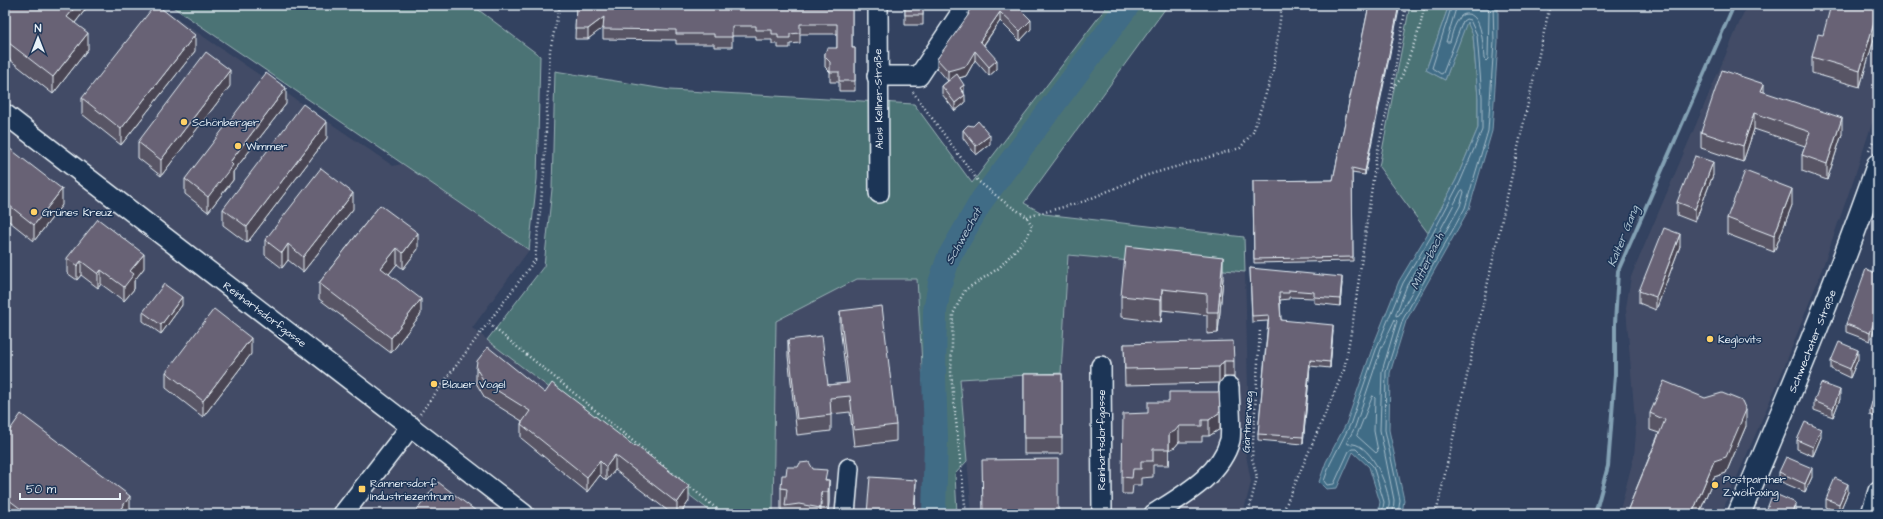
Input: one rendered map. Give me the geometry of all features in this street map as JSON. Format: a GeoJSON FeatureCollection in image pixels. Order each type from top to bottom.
{"type":"FeatureCollection","features":[{"type":"Feature","properties":{"kind":"main road","name":"Schwechater Straße"},"geometry":{"type":"LineString","coordinates":[[1738,514],[1792,390],[1855,230],[1878,165]]}},
{"type":"Feature","properties":{"kind":"street","name":"Alois Kellner-Straße"},"geometry":{"type":"LineString","coordinates":[[878,5],[877,76],[879,193]]}},
{"type":"Feature","properties":{"kind":"street"},"geometry":{"type":"LineString","coordinates":[[877,76],[919,76],[966,5]]}},
{"type":"Feature","properties":{"kind":"street","name":"Reinhartsdorfgasse"},"geometry":{"type":"LineString","coordinates":[[5,114],[412,426],[524,514]]}},
{"type":"Feature","properties":{"kind":"street","name":"Reinhartsdorfgasse"},"geometry":{"type":"LineString","coordinates":[[1101,366],[1102,514]]}},
{"type":"Feature","properties":{"kind":"street"},"geometry":{"type":"LineString","coordinates":[[1154,514],[1188,492],[1208,475],[1222,457],[1230,440],[1229,387]]}},
{"type":"Feature","properties":{"kind":"street"},"geometry":{"type":"LineString","coordinates":[[343,514],[412,426]]}},
{"type":"Feature","properties":{"kind":"street"},"geometry":{"type":"LineString","coordinates":[[845,514],[849,468]]}},
{"type":"Feature","properties":{"kind":"street"},"geometry":{"type":"LineString","coordinates":[[1871,514],[1878,491]]}},
{"type":"Feature","properties":{"kind":"path"},"geometry":{"type":"LineString","coordinates":[[412,426],[535,260],[544,172],[550,50],[560,5]]}},
{"type":"Feature","properties":{"kind":"path"},"geometry":{"type":"LineString","coordinates":[[1027,216],[1085,201],[1141,177],[1240,148],[1253,132],[1273,72],[1282,5]]}},
{"type":"Feature","properties":{"kind":"path"},"geometry":{"type":"LineString","coordinates":[[1282,514],[1344,370],[1353,321],[1376,158],[1392,88],[1406,5]]}},
{"type":"Feature","properties":{"kind":"path"},"geometry":{"type":"LineString","coordinates":[[1392,88],[1400,79],[1419,30],[1425,5]]}},
{"type":"Feature","properties":{"kind":"path"},"geometry":{"type":"LineString","coordinates":[[1436,514],[1550,5]]}},
{"type":"Feature","properties":{"kind":"path"},"geometry":{"type":"LineString","coordinates":[[902,76],[978,181],[1003,202],[1027,216],[1032,226],[1028,237],[999,268],[965,290],[953,314],[951,374],[966,514]]}},
{"type":"Feature","properties":{"kind":"path"},"geometry":{"type":"LineString","coordinates":[[489,324],[723,514]]}},
{"type":"Feature","properties":{"kind":"path","name":"Gärtnerweg"},"geometry":{"type":"LineString","coordinates":[[1248,514],[1257,477],[1252,458],[1260,330]]}},
{"type":"Feature","properties":{"kind":"shaded area"},"geometry":{"type":"Polygon","coordinates":[[[10,5],[157,5],[393,166],[402,164],[529,250],[472,328],[714,514],[5,514],[5,12],[10,5]]]}},
{"type":"Feature","properties":{"kind":"shaded area"},"geometry":{"type":"Polygon","coordinates":[[[1747,5],[1878,5],[1878,105],[1818,280],[1781,375],[1721,514],[1619,514],[1634,456],[1636,433],[1626,308],[1631,277],[1747,5]]]}},
{"type":"Feature","properties":{"kind":"shaded area"},"geometry":{"type":"Polygon","coordinates":[[[1068,255],[1245,272],[1249,429],[1245,450],[1251,482],[1243,514],[972,514],[960,379],[1061,372],[1068,255]]]}},
{"type":"Feature","properties":{"kind":"shaded area"},"geometry":{"type":"Polygon","coordinates":[[[857,279],[917,279],[928,495],[924,514],[773,514],[776,321],[857,279]]]}},
{"type":"Feature","properties":{"kind":"green space"},"geometry":{"type":"Polygon","coordinates":[[[170,5],[472,5],[540,56],[537,179],[529,250],[170,5]]]}},
{"type":"Feature","properties":{"kind":"green space"},"geometry":{"type":"Polygon","coordinates":[[[1108,5],[1168,5],[1024,203],[1044,214],[1244,237],[1245,272],[1068,255],[1061,373],[960,379],[967,461],[955,474],[957,514],[941,514],[942,453],[923,382],[917,279],[857,279],[776,321],[773,514],[714,514],[487,340],[544,266],[552,189],[555,71],[670,90],[914,104],[972,183],[1108,5]]]}},
{"type":"Feature","properties":{"kind":"green space"},"geometry":{"type":"Polygon","coordinates":[[[1410,5],[1449,5],[1426,70],[1445,80],[1467,21],[1473,35],[1478,98],[1478,128],[1456,180],[1428,233],[1379,167],[1410,5]]]}},
{"type":"Feature","properties":{"kind":"water","name":"Mitterbach"},"geometry":{"type":"Polygon","coordinates":[[[1449,5],[1496,5],[1498,8],[1498,42],[1492,131],[1469,209],[1406,321],[1390,373],[1389,430],[1404,500],[1402,514],[1378,514],[1380,502],[1369,467],[1353,452],[1337,488],[1326,489],[1319,482],[1326,462],[1346,424],[1373,346],[1399,281],[1428,233],[1456,180],[1478,128],[1478,98],[1473,35],[1467,22],[1445,80],[1426,70],[1449,5]]]}},
{"type":"Feature","properties":{"kind":"building"},"geometry":{"type":"Polygon","coordinates":[[[5,5],[77,5],[67,17],[88,33],[53,77],[5,40],[5,5]]]}},
{"type":"Feature","properties":{"kind":"building"},"geometry":{"type":"Polygon","coordinates":[[[155,5],[195,35],[121,129],[82,98],[155,5]]]}},
{"type":"Feature","properties":{"kind":"building"},"geometry":{"type":"Polygon","coordinates":[[[576,5],[629,5],[629,8],[852,7],[852,48],[855,48],[855,81],[839,81],[839,72],[830,72],[830,62],[825,57],[827,48],[837,48],[837,24],[800,24],[800,33],[790,34],[790,38],[778,38],[778,34],[772,34],[772,30],[756,30],[756,26],[732,26],[732,37],[714,37],[714,34],[676,34],[676,30],[603,29],[604,17],[588,29],[575,29],[576,5]]]}},
{"type":"Feature","properties":{"kind":"building"},"geometry":{"type":"Polygon","coordinates":[[[905,5],[923,5],[923,15],[905,15],[905,5]]]}},
{"type":"Feature","properties":{"kind":"building"},"geometry":{"type":"Polygon","coordinates":[[[972,5],[1016,5],[1031,20],[1020,31],[1000,12],[980,41],[997,60],[989,67],[975,51],[966,66],[948,71],[937,59],[969,14],[968,13],[972,5]]]}},
{"type":"Feature","properties":{"kind":"building"},"geometry":{"type":"Polygon","coordinates":[[[1369,5],[1399,5],[1365,171],[1352,168],[1353,257],[1254,259],[1253,181],[1333,180],[1369,5]]]}},
{"type":"Feature","properties":{"kind":"building"},"geometry":{"type":"Polygon","coordinates":[[[1831,5],[1878,5],[1860,71],[1812,57],[1818,34],[1823,35],[1831,5]]]}},
{"type":"Feature","properties":{"kind":"building"},"geometry":{"type":"Polygon","coordinates":[[[206,52],[230,70],[161,160],[138,142],[206,52]]]}},
{"type":"Feature","properties":{"kind":"building"},"geometry":{"type":"Polygon","coordinates":[[[1722,70],[1764,84],[1761,91],[1842,118],[1827,164],[1802,155],[1810,132],[1754,113],[1743,146],[1701,132],[1722,70]]]}},
{"type":"Feature","properties":{"kind":"building"},"geometry":{"type":"Polygon","coordinates":[[[266,73],[286,88],[230,162],[233,165],[208,197],[185,179],[266,73]]]}},
{"type":"Feature","properties":{"kind":"building"},"geometry":{"type":"Polygon","coordinates":[[[957,74],[964,85],[960,88],[965,95],[955,103],[942,86],[957,74]]]}},
{"type":"Feature","properties":{"kind":"building"},"geometry":{"type":"Polygon","coordinates":[[[303,104],[327,122],[247,227],[223,209],[303,104]]]}},
{"type":"Feature","properties":{"kind":"building"},"geometry":{"type":"Polygon","coordinates":[[[978,121],[990,135],[976,146],[963,130],[968,125],[973,126],[978,121]]]}},
{"type":"Feature","properties":{"kind":"building"},"geometry":{"type":"Polygon","coordinates":[[[5,145],[62,189],[34,225],[5,202],[5,145]]]}},
{"type":"Feature","properties":{"kind":"building"},"geometry":{"type":"Polygon","coordinates":[[[1695,156],[1713,162],[1695,209],[1677,202],[1695,156]]]}},
{"type":"Feature","properties":{"kind":"building"},"geometry":{"type":"Polygon","coordinates":[[[321,168],[353,193],[303,257],[288,244],[282,253],[265,240],[321,168]]]}},
{"type":"Feature","properties":{"kind":"building"},"geometry":{"type":"Polygon","coordinates":[[[1745,171],[1792,189],[1774,236],[1727,218],[1745,171]]]}},
{"type":"Feature","properties":{"kind":"building"},"geometry":{"type":"Polygon","coordinates":[[[380,205],[418,233],[403,253],[397,248],[381,268],[421,299],[391,338],[319,283],[380,205]]]}},
{"type":"Feature","properties":{"kind":"building"},"geometry":{"type":"Polygon","coordinates":[[[98,219],[144,254],[130,271],[134,274],[124,287],[101,270],[98,274],[81,261],[77,266],[67,258],[98,219]]]}},
{"type":"Feature","properties":{"kind":"building"},"geometry":{"type":"Polygon","coordinates":[[[1664,228],[1680,234],[1656,297],[1639,291],[1664,228]]]}},
{"type":"Feature","properties":{"kind":"building"},"geometry":{"type":"Polygon","coordinates":[[[1126,246],[1223,257],[1218,312],[1207,312],[1207,294],[1162,289],[1161,300],[1121,296],[1126,246]]]}},
{"type":"Feature","properties":{"kind":"building"},"geometry":{"type":"Polygon","coordinates":[[[1250,268],[1342,277],[1340,299],[1314,297],[1314,292],[1289,290],[1289,293],[1279,293],[1281,320],[1333,325],[1330,362],[1310,360],[1303,437],[1258,434],[1269,315],[1252,316],[1250,268]]]}},
{"type":"Feature","properties":{"kind":"building"},"geometry":{"type":"Polygon","coordinates":[[[1866,269],[1878,274],[1878,312],[1870,333],[1846,324],[1866,269]]]}},
{"type":"Feature","properties":{"kind":"building"},"geometry":{"type":"Polygon","coordinates":[[[164,284],[182,297],[161,325],[143,312],[164,284]]]}},
{"type":"Feature","properties":{"kind":"building"},"geometry":{"type":"Polygon","coordinates":[[[882,306],[896,425],[854,430],[850,396],[830,398],[831,415],[797,419],[788,340],[822,336],[828,385],[849,383],[840,311],[882,306]]]}},
{"type":"Feature","properties":{"kind":"building"},"geometry":{"type":"Polygon","coordinates":[[[214,309],[251,338],[203,401],[166,372],[214,309]]]}},
{"type":"Feature","properties":{"kind":"building"},"geometry":{"type":"Polygon","coordinates":[[[1233,341],[1234,361],[1224,361],[1219,367],[1125,369],[1124,344],[1233,341]]]}},
{"type":"Feature","properties":{"kind":"building"},"geometry":{"type":"Polygon","coordinates":[[[1839,342],[1858,350],[1850,369],[1831,361],[1839,342]]]}},
{"type":"Feature","properties":{"kind":"building"},"geometry":{"type":"Polygon","coordinates":[[[488,347],[545,393],[552,383],[689,486],[677,503],[615,455],[606,467],[600,461],[587,477],[521,424],[530,411],[485,383],[476,368],[477,361],[488,347]]]}},
{"type":"Feature","properties":{"kind":"building"},"geometry":{"type":"Polygon","coordinates":[[[1024,374],[1062,374],[1062,438],[1024,438],[1024,374]]]}},
{"type":"Feature","properties":{"kind":"building"},"geometry":{"type":"Polygon","coordinates":[[[1664,381],[1705,398],[1722,393],[1742,401],[1746,410],[1726,457],[1714,461],[1692,514],[1626,514],[1665,420],[1650,413],[1664,381]]]}},
{"type":"Feature","properties":{"kind":"building"},"geometry":{"type":"Polygon","coordinates":[[[1821,383],[1840,390],[1833,409],[1814,401],[1821,383]]]}},
{"type":"Feature","properties":{"kind":"building"},"geometry":{"type":"Polygon","coordinates":[[[1169,392],[1219,392],[1220,412],[1209,420],[1202,420],[1202,426],[1179,426],[1175,431],[1169,434],[1169,449],[1153,449],[1153,461],[1141,461],[1141,469],[1133,469],[1132,478],[1122,477],[1123,414],[1148,413],[1148,402],[1169,402],[1169,392]]]}},
{"type":"Feature","properties":{"kind":"building"},"geometry":{"type":"Polygon","coordinates":[[[1874,395],[1878,396],[1878,412],[1870,409],[1874,395]]]}},
{"type":"Feature","properties":{"kind":"building"},"geometry":{"type":"Polygon","coordinates":[[[21,414],[130,496],[117,514],[24,514],[25,512],[5,497],[5,437],[21,414]]]}},
{"type":"Feature","properties":{"kind":"building"},"geometry":{"type":"Polygon","coordinates":[[[1805,422],[1821,429],[1813,447],[1797,440],[1805,422]]]}},
{"type":"Feature","properties":{"kind":"building"},"geometry":{"type":"Polygon","coordinates":[[[1786,457],[1812,468],[1805,484],[1779,472],[1786,457]]]}},
{"type":"Feature","properties":{"kind":"building"},"geometry":{"type":"Polygon","coordinates":[[[1058,459],[1058,514],[983,514],[982,460],[1058,459]]]}},
{"type":"Feature","properties":{"kind":"building"},"geometry":{"type":"Polygon","coordinates":[[[809,462],[813,469],[827,470],[825,480],[829,480],[828,492],[821,492],[820,508],[799,504],[785,506],[787,489],[781,488],[782,475],[786,475],[787,467],[798,467],[800,463],[809,462]]]}},
{"type":"Feature","properties":{"kind":"building"},"geometry":{"type":"Polygon","coordinates":[[[870,477],[916,480],[914,514],[867,514],[870,477]]]}},
{"type":"Feature","properties":{"kind":"building"},"geometry":{"type":"Polygon","coordinates":[[[1835,478],[1848,484],[1839,504],[1826,499],[1835,478]]]}},
{"type":"Feature","properties":{"kind":"building"},"geometry":{"type":"Polygon","coordinates":[[[438,482],[480,514],[414,514],[438,482]]]}},
{"type":"Feature","properties":{"kind":"building"},"geometry":{"type":"Polygon","coordinates":[[[1773,493],[1796,503],[1791,514],[1765,514],[1773,493]]]}},
{"type":"Feature","properties":{"kind":"waterway","name":"Schwechat"},"geometry":{"type":"LineString","coordinates":[[934,514],[936,438],[934,377],[935,311],[940,283],[949,257],[982,200],[1128,5]]}},
{"type":"Feature","properties":{"kind":"waterway","name":"Kalter Gang"},"geometry":{"type":"LineString","coordinates":[[1595,514],[1608,466],[1615,375],[1615,324],[1618,271],[1734,5]]}},
{"type":"Feature","properties":{"kind":"place","name":"Schönberger"},"geometry":{"type":"Point","coordinates":[184,122]}},
{"type":"Feature","properties":{"kind":"place","name":"Wimmer"},"geometry":{"type":"Point","coordinates":[238,146]}},
{"type":"Feature","properties":{"kind":"place","name":"Grünes Kreuz"},"geometry":{"type":"Point","coordinates":[34,212]}},
{"type":"Feature","properties":{"kind":"place","name":"Keglovits"},"geometry":{"type":"Point","coordinates":[1710,339]}},
{"type":"Feature","properties":{"kind":"place","name":"Blauer Vogel"},"geometry":{"type":"Point","coordinates":[434,384]}},
{"type":"Feature","properties":{"kind":"place","name":"Postpartner Zwölfaxing"},"geometry":{"type":"Point","coordinates":[1715,485]}},
{"type":"Feature","properties":{"kind":"place","name":"Rannersdorf Industriezentrum"},"geometry":{"type":"Point","coordinates":[362,489]}}]}
